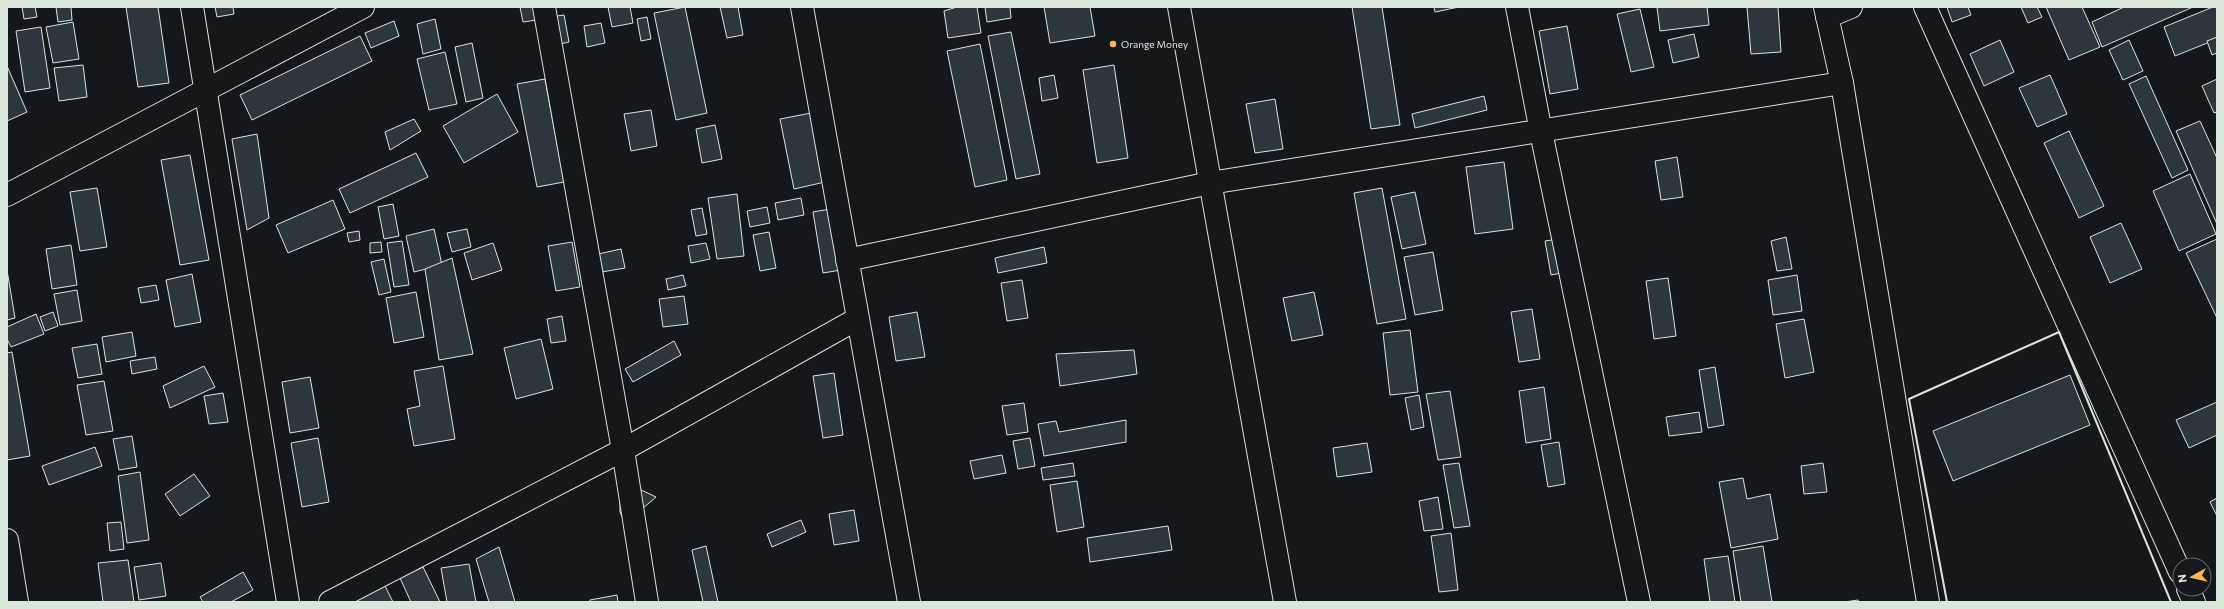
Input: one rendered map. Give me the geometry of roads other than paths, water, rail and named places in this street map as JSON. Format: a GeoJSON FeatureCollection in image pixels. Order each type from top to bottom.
{"type":"FeatureCollection","features":[{"type":"Feature","properties":{"kind":"street"},"geometry":{"type":"LineString","coordinates":[[192,7],[288,602]]}},
{"type":"Feature","properties":{"kind":"street"},"geometry":{"type":"LineString","coordinates":[[7,195],[363,7]]}},
{"type":"Feature","properties":{"kind":"street"},"geometry":{"type":"LineString","coordinates":[[544,7],[624,450],[647,602]]}},
{"type":"Feature","properties":{"kind":"street"},"geometry":{"type":"LineString","coordinates":[[802,7],[909,602]]}},
{"type":"Feature","properties":{"kind":"street"},"geometry":{"type":"LineString","coordinates":[[1179,7],[1285,602]]}},
{"type":"Feature","properties":{"kind":"street"},"geometry":{"type":"LineString","coordinates":[[1517,7],[1541,132],[1640,602]]}},
{"type":"Feature","properties":{"kind":"street"},"geometry":{"type":"LineString","coordinates":[[1851,7],[1826,12],[1842,83],[1928,602]]}},
{"type":"Feature","properties":{"kind":"street"},"geometry":{"type":"LineString","coordinates":[[1925,7],[2173,557]]}},
{"type":"Feature","properties":{"kind":"street"},"geometry":{"type":"LineString","coordinates":[[847,260],[1210,183],[1541,132],[1842,83]]}},
{"type":"Feature","properties":{"kind":"street"},"geometry":{"type":"LineString","coordinates":[[330,602],[624,450],[857,319]]}},
{"type":"Feature","properties":{"kind":"street"},"geometry":{"type":"LineString","coordinates":[[7,540],[17,602]]}},
{"type":"Feature","properties":{"kind":"place","name":"Orange Money"},"geometry":{"type":"Point","coordinates":[1113,44]}}]}
